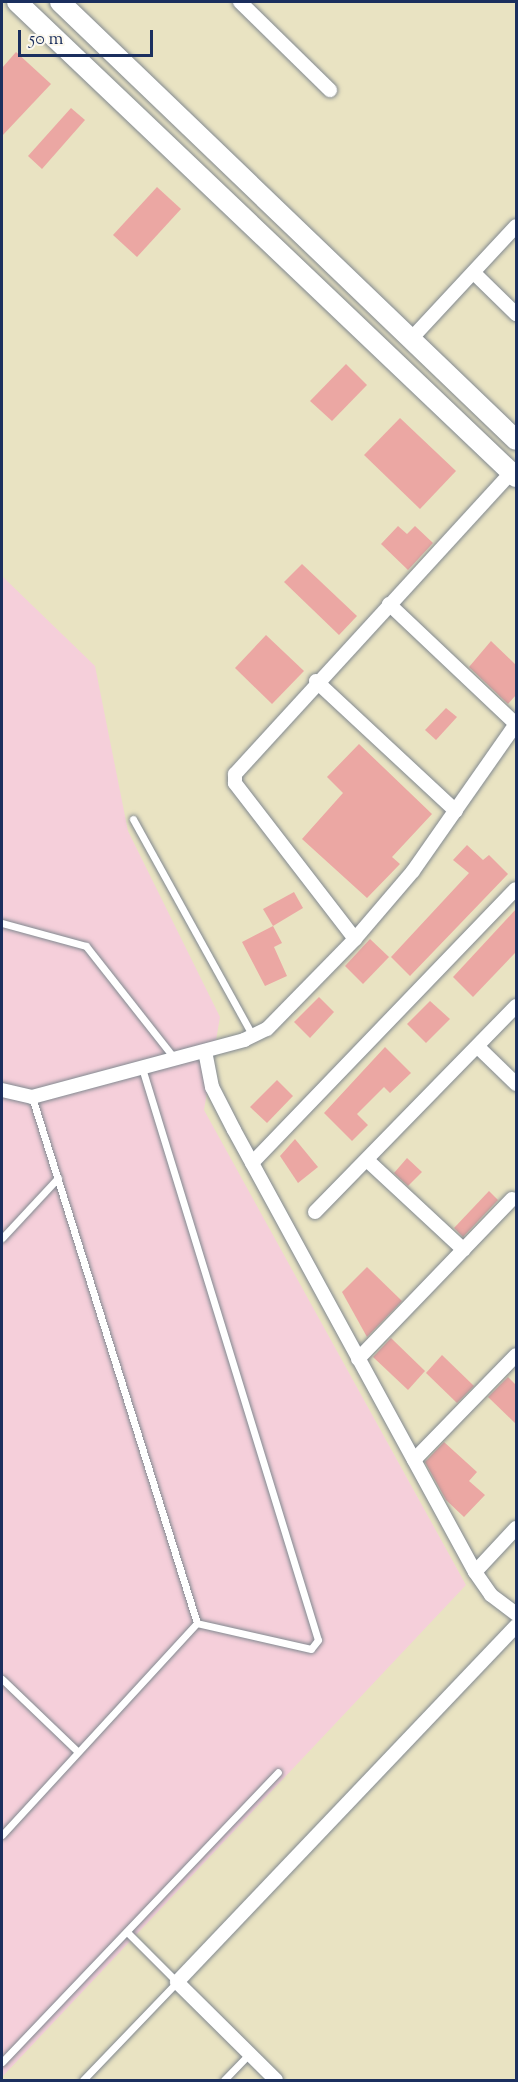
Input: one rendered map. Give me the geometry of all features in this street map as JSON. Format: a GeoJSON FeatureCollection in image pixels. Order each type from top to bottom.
{"type":"FeatureCollection","features":[{"type":"Feature","properties":{"kind":"main road"},"geometry":{"type":"LineString","coordinates":[[17,2],[514,474]]}},
{"type":"Feature","properties":{"kind":"main road"},"geometry":{"type":"LineString","coordinates":[[60,2],[411,339],[515,435]]}},
{"type":"Feature","properties":{"kind":"street"},"geometry":{"type":"LineString","coordinates":[[240,2],[330,90]]}},
{"type":"Feature","properties":{"kind":"street"},"geometry":{"type":"LineString","coordinates":[[411,339],[516,226]]}},
{"type":"Feature","properties":{"kind":"street"},"geometry":{"type":"LineString","coordinates":[[474,273],[516,314]]}},
{"type":"Feature","properties":{"kind":"street"},"geometry":{"type":"LineString","coordinates":[[355,939],[235,783],[240,763],[514,474]]}},
{"type":"Feature","properties":{"kind":"street"},"geometry":{"type":"LineString","coordinates":[[2,1090],[32,1097],[206,1051],[253,1036],[291,1008],[355,939],[456,810],[516,724],[389,604]]}},
{"type":"Feature","properties":{"kind":"street"},"geometry":{"type":"LineString","coordinates":[[316,681],[456,810]]}},
{"type":"Feature","properties":{"kind":"street"},"geometry":{"type":"LineString","coordinates":[[252,1163],[516,889]]}},
{"type":"Feature","properties":{"kind":"street"},"geometry":{"type":"LineString","coordinates":[[315,1212],[516,1006]]}},
{"type":"Feature","properties":{"kind":"street"},"geometry":{"type":"LineString","coordinates":[[478,1047],[516,1083]]}},
{"type":"Feature","properties":{"kind":"street"},"geometry":{"type":"LineString","coordinates":[[206,1051],[212,1087],[475,1572],[491,1595],[516,1614]]}},
{"type":"Feature","properties":{"kind":"street"},"geometry":{"type":"LineString","coordinates":[[367,1160],[464,1250]]}},
{"type":"Feature","properties":{"kind":"street"},"geometry":{"type":"LineString","coordinates":[[358,1359],[512,1199]]}},
{"type":"Feature","properties":{"kind":"street"},"geometry":{"type":"LineString","coordinates":[[414,1460],[511,1371],[516,1355]]}},
{"type":"Feature","properties":{"kind":"street"},"geometry":{"type":"LineString","coordinates":[[475,1572],[516,1529]]}},
{"type":"Feature","properties":{"kind":"street"},"geometry":{"type":"LineString","coordinates":[[276,2080],[177,1982],[516,1626]]}},
{"type":"Feature","properties":{"kind":"lane"},"geometry":{"type":"LineString","coordinates":[[133,819],[253,1036]]}},
{"type":"Feature","properties":{"kind":"lane"},"geometry":{"type":"LineString","coordinates":[[2,923],[86,946],[175,1059]]}},
{"type":"Feature","properties":{"kind":"lane"},"geometry":{"type":"LineString","coordinates":[[142,1068],[318,1640],[311,1649],[197,1623]]}},
{"type":"Feature","properties":{"kind":"lane"},"geometry":{"type":"LineString","coordinates":[[32,1097],[197,1623]]}},
{"type":"Feature","properties":{"kind":"lane"},"geometry":{"type":"LineString","coordinates":[[2,1238],[58,1178]]}},
{"type":"Feature","properties":{"kind":"lane"},"geometry":{"type":"LineString","coordinates":[[2,1835],[197,1623]]}},
{"type":"Feature","properties":{"kind":"lane"},"geometry":{"type":"LineString","coordinates":[[3,1683],[77,1751]]}},
{"type":"Feature","properties":{"kind":"lane"},"geometry":{"type":"LineString","coordinates":[[2,2062],[278,1772]]}},
{"type":"Feature","properties":{"kind":"lane"},"geometry":{"type":"LineString","coordinates":[[83,2080],[177,1982],[127,1932]]}},
{"type":"Feature","properties":{"kind":"lane"},"geometry":{"type":"LineString","coordinates":[[224,2080],[249,2054]]}},
{"type":"Feature","properties":{"kind":"shaded area"},"geometry":{"type":"Polygon","coordinates":[[[2,576],[95,666],[128,831],[220,1017],[204,1110],[466,1585],[2,2077],[2,576]]]}},
{"type":"Feature","properties":{"kind":"building"},"geometry":{"type":"Polygon","coordinates":[[[16,52],[51,84],[2,136],[2,68],[16,52]]]}},
{"type":"Feature","properties":{"kind":"building"},"geometry":{"type":"Polygon","coordinates":[[[71,108],[85,120],[42,169],[28,156],[71,108]]]}},
{"type":"Feature","properties":{"kind":"building"},"geometry":{"type":"Polygon","coordinates":[[[157,187],[181,209],[137,257],[113,235],[157,187]]]}},
{"type":"Feature","properties":{"kind":"building"},"geometry":{"type":"Polygon","coordinates":[[[346,364],[367,385],[332,421],[310,401],[346,364]]]}},
{"type":"Feature","properties":{"kind":"building"},"geometry":{"type":"Polygon","coordinates":[[[400,418],[456,471],[420,509],[364,455],[400,418]]]}},
{"type":"Feature","properties":{"kind":"building"},"geometry":{"type":"Polygon","coordinates":[[[398,526],[407,534],[415,526],[433,543],[408,570],[381,544],[398,526]]]}},
{"type":"Feature","properties":{"kind":"building"},"geometry":{"type":"Polygon","coordinates":[[[302,564],[357,616],[339,635],[284,582],[302,564]]]}},
{"type":"Feature","properties":{"kind":"building"},"geometry":{"type":"Polygon","coordinates":[[[266,635],[304,671],[272,704],[235,668],[266,635]]]}},
{"type":"Feature","properties":{"kind":"building"},"geometry":{"type":"Polygon","coordinates":[[[491,641],[516,665],[516,695],[508,704],[469,667],[491,641]]]}},
{"type":"Feature","properties":{"kind":"building"},"geometry":{"type":"Polygon","coordinates":[[[446,708],[457,717],[436,740],[425,730],[446,708]]]}},
{"type":"Feature","properties":{"kind":"building"},"geometry":{"type":"Polygon","coordinates":[[[359,744],[432,814],[392,857],[400,864],[367,898],[302,839],[343,793],[327,777],[359,744]]]}},
{"type":"Feature","properties":{"kind":"building"},"geometry":{"type":"Polygon","coordinates":[[[467,845],[483,860],[489,855],[508,874],[410,976],[391,957],[469,873],[453,860],[467,845]]]}},
{"type":"Feature","properties":{"kind":"building"},"geometry":{"type":"Polygon","coordinates":[[[294,892],[303,908],[273,926],[263,909],[294,892]]]}},
{"type":"Feature","properties":{"kind":"building"},"geometry":{"type":"Polygon","coordinates":[[[516,909],[516,952],[473,997],[453,977],[516,909]]]}},
{"type":"Feature","properties":{"kind":"building"},"geometry":{"type":"Polygon","coordinates":[[[273,926],[282,943],[274,947],[287,976],[265,986],[242,942],[273,926]]]}},
{"type":"Feature","properties":{"kind":"building"},"geometry":{"type":"Polygon","coordinates":[[[370,939],[389,957],[363,984],[345,966],[370,939]]]}},
{"type":"Feature","properties":{"kind":"building"},"geometry":{"type":"Polygon","coordinates":[[[319,997],[334,1012],[310,1038],[294,1022],[319,997]]]}},
{"type":"Feature","properties":{"kind":"building"},"geometry":{"type":"Polygon","coordinates":[[[430,1001],[450,1019],[426,1043],[407,1024],[430,1001]]]}},
{"type":"Feature","properties":{"kind":"building"},"geometry":{"type":"Polygon","coordinates":[[[385,1047],[411,1073],[390,1093],[384,1087],[357,1114],[368,1125],[352,1141],[324,1113],[385,1047]]]}},
{"type":"Feature","properties":{"kind":"building"},"geometry":{"type":"Polygon","coordinates":[[[277,1080],[293,1096],[267,1123],[250,1107],[277,1080]]]}},
{"type":"Feature","properties":{"kind":"building"},"geometry":{"type":"Polygon","coordinates":[[[295,1139],[318,1167],[298,1183],[280,1156],[295,1139]]]}},
{"type":"Feature","properties":{"kind":"building"},"geometry":{"type":"Polygon","coordinates":[[[407,1158],[422,1172],[408,1186],[394,1173],[407,1158]]]}},
{"type":"Feature","properties":{"kind":"building"},"geometry":{"type":"Polygon","coordinates":[[[489,1191],[498,1200],[463,1237],[454,1228],[489,1191]]]}},
{"type":"Feature","properties":{"kind":"building"},"geometry":{"type":"Polygon","coordinates":[[[367,1267],[402,1301],[367,1337],[342,1292],[367,1267]]]}},
{"type":"Feature","properties":{"kind":"building"},"geometry":{"type":"Polygon","coordinates":[[[391,1338],[425,1371],[408,1390],[373,1357],[391,1338]]]}},
{"type":"Feature","properties":{"kind":"building"},"geometry":{"type":"Polygon","coordinates":[[[442,1355],[474,1386],[457,1403],[426,1373],[442,1355]]]}},
{"type":"Feature","properties":{"kind":"building"},"geometry":{"type":"Polygon","coordinates":[[[508,1377],[516,1385],[516,1424],[488,1397],[508,1377]]]}},
{"type":"Feature","properties":{"kind":"building"},"geometry":{"type":"Polygon","coordinates":[[[444,1442],[477,1472],[469,1481],[485,1495],[464,1517],[446,1500],[425,1462],[444,1442]]]}}]}
